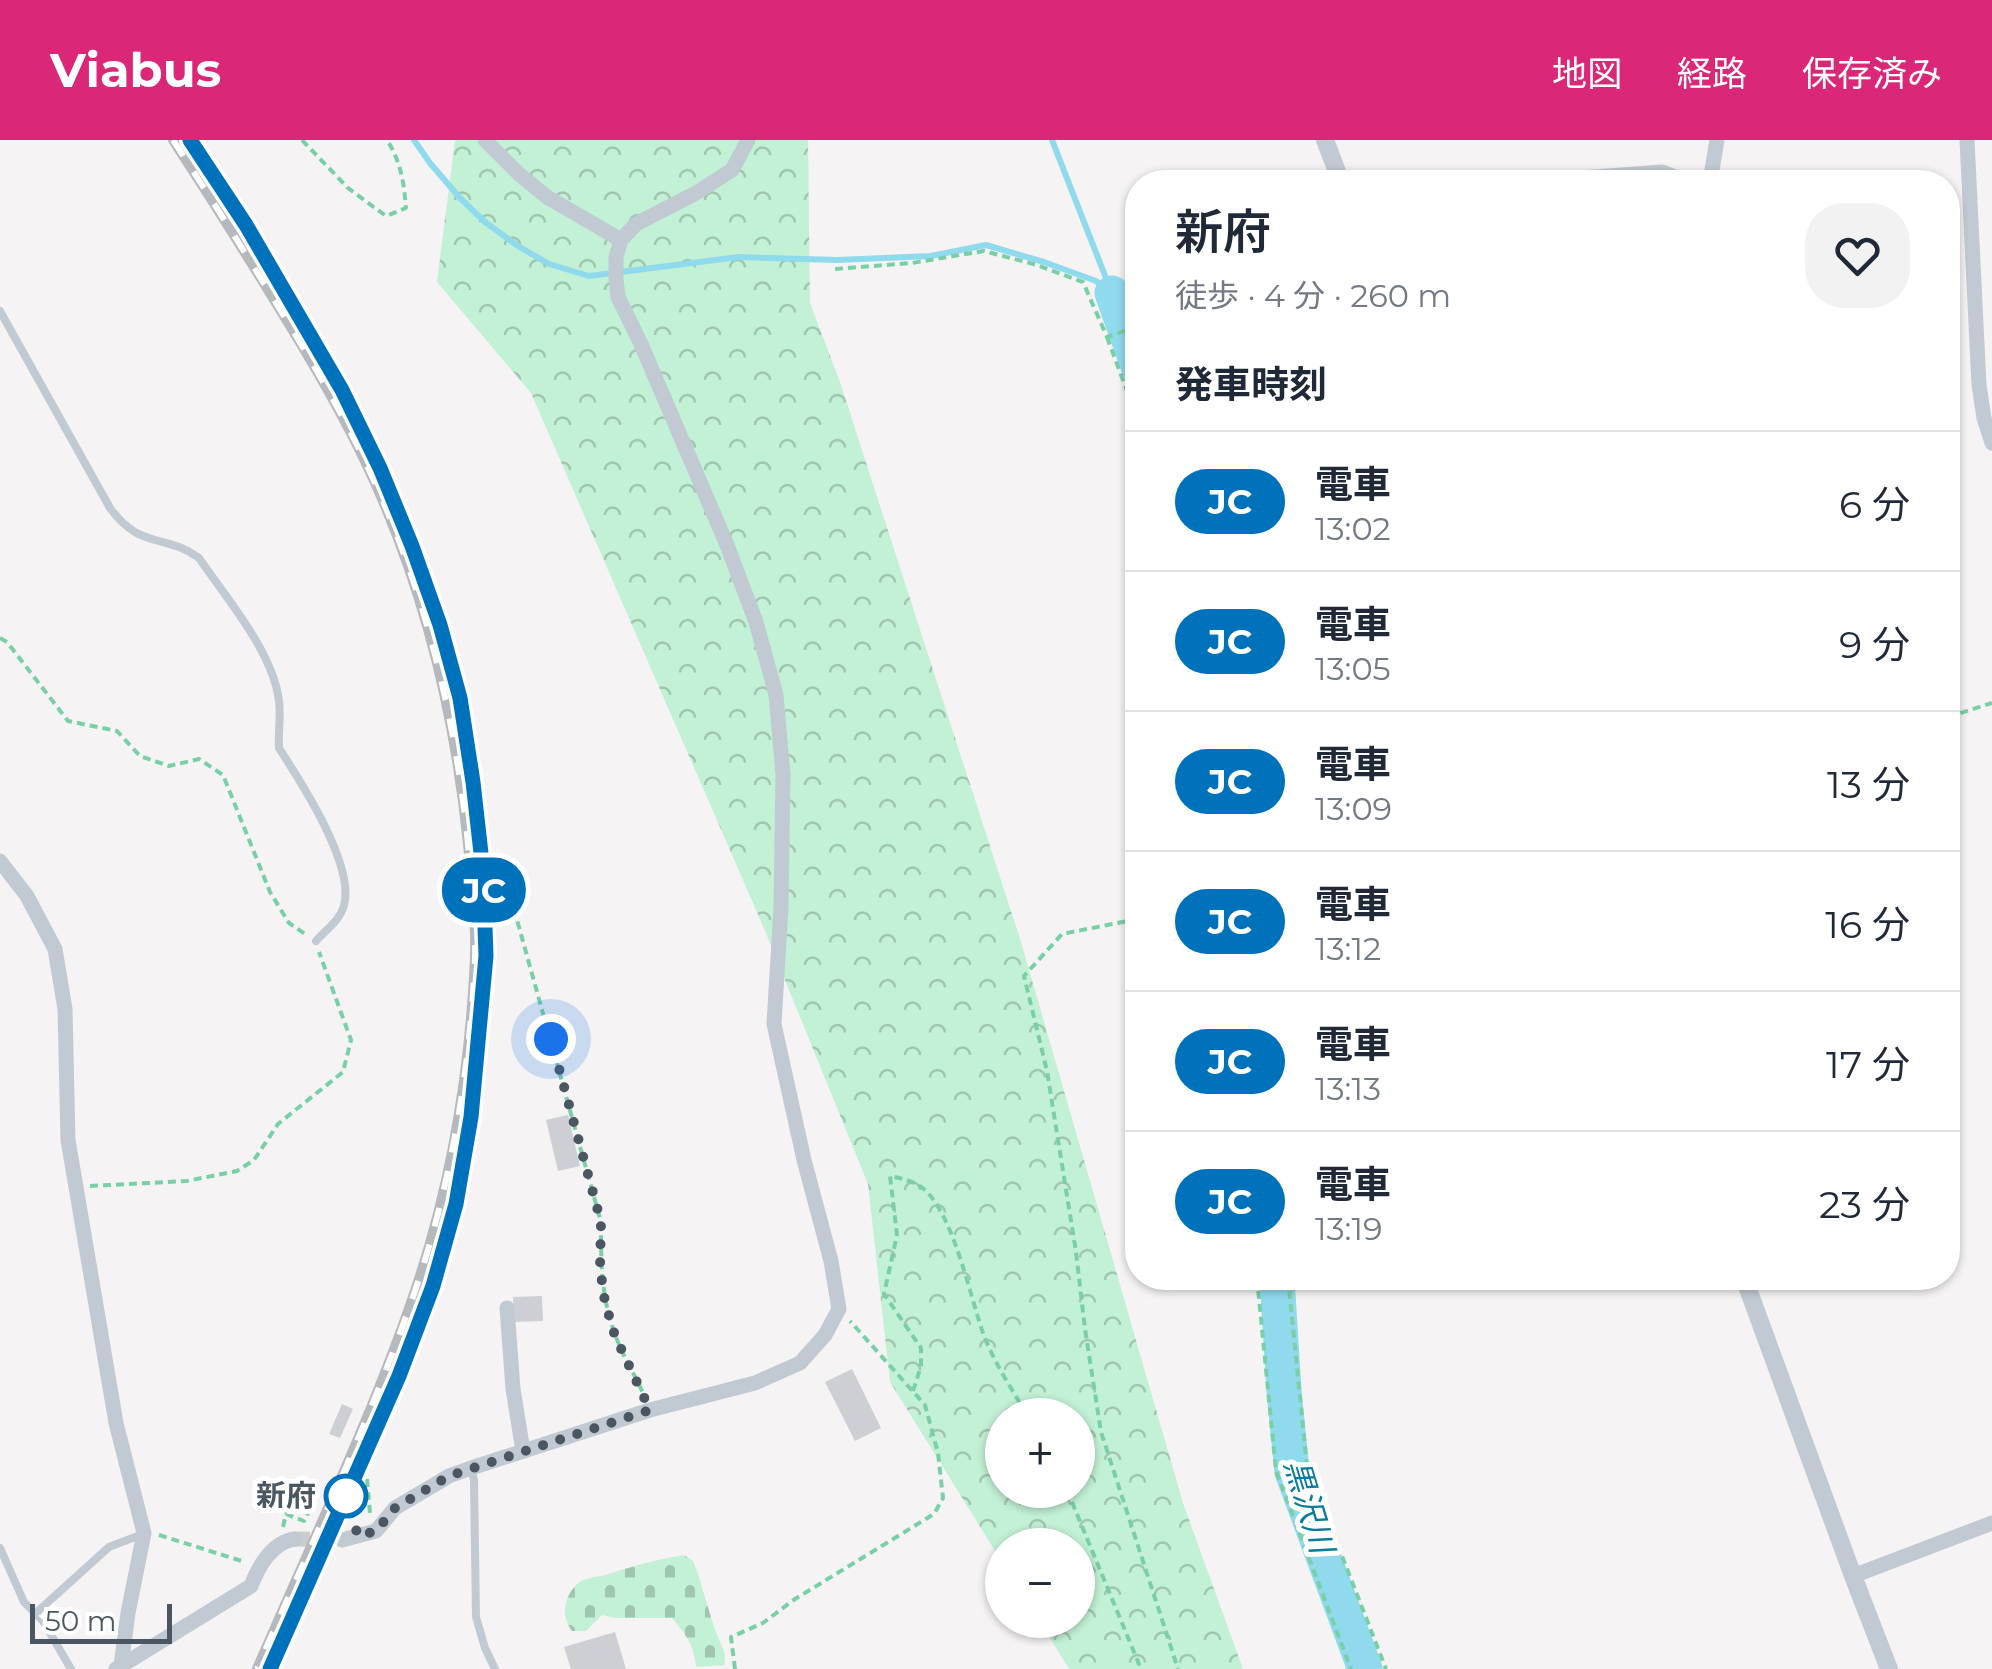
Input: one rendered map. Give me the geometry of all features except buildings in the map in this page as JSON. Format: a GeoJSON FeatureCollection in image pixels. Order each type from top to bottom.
{"type":"FeatureCollection","features":[{"type":"Feature","properties":{"kind":"street"},"geometry":{"type":"LineString","coordinates":[[485,140],[547,197],[621,240]]}},
{"type":"Feature","properties":{"kind":"street"},"geometry":{"type":"LineString","coordinates":[[342,1540],[376,1531],[395,1508],[449,1476],[650,1410],[755,1383],[800,1363],[825,1335],[839,1309],[831,1260],[774,1024],[782,792],[776,695],[756,622],[727,545],[618,297],[616,256],[621,240],[636,224],[732,170],[748,140]]}},
{"type":"Feature","properties":{"kind":"street"},"geometry":{"type":"LineString","coordinates":[[1325,140],[1336,170]]}},
{"type":"Feature","properties":{"kind":"street"},"geometry":{"type":"LineString","coordinates":[[1712,170],[1717,140]]}},
{"type":"Feature","properties":{"kind":"street"},"geometry":{"type":"LineString","coordinates":[[1967,140],[1980,385],[1992,442]]}},
{"type":"Feature","properties":{"kind":"street"},"geometry":{"type":"LineString","coordinates":[[0,862],[26,896],[55,949],[65,1009],[68,1140],[116,1423],[144,1533],[118,1668]]}},
{"type":"Feature","properties":{"kind":"street"},"geometry":{"type":"LineString","coordinates":[[1748,1290],[1889,1669]]}},
{"type":"Feature","properties":{"kind":"street"},"geometry":{"type":"LineString","coordinates":[[507,1308],[513,1389],[523,1451]]}},
{"type":"Feature","properties":{"kind":"street"},"geometry":{"type":"LineString","coordinates":[[1853,1576],[1992,1523]]}},
{"type":"Feature","properties":{"kind":"street"},"geometry":{"type":"LineString","coordinates":[[118,1668],[251,1586],[260,1566],[289,1536]]}},
{"type":"Feature","properties":{"kind":"lane"},"geometry":{"type":"LineString","coordinates":[[0,311],[121,524],[137,535],[184,546],[199,558],[269,662],[280,705],[279,748],[334,846],[344,879],[344,909],[316,941]]}},
{"type":"Feature","properties":{"kind":"lane"},"geometry":{"type":"LineString","coordinates":[[471,1468],[476,1616],[495,1669]]}},
{"type":"Feature","properties":{"kind":"lane"},"geometry":{"type":"LineString","coordinates":[[36,1613],[109,1547],[144,1533]]}},
{"type":"Feature","properties":{"kind":"lane"},"geometry":{"type":"LineString","coordinates":[[0,1548],[24,1602],[43,1621],[71,1669]]}},
{"type":"Feature","properties":{"kind":"path"},"geometry":{"type":"LineString","coordinates":[[302,140],[348,188],[386,216],[406,208],[403,175],[387,140]]}},
{"type":"Feature","properties":{"kind":"path"},"geometry":{"type":"LineString","coordinates":[[835,268],[912,263],[984,251],[1083,282],[1125,386]]}},
{"type":"Feature","properties":{"kind":"path"},"geometry":{"type":"LineString","coordinates":[[1107,337],[1125,330]]}},
{"type":"Feature","properties":{"kind":"path"},"geometry":{"type":"LineString","coordinates":[[0,638],[68,722],[118,731],[140,756],[170,766],[199,759],[223,775],[270,892],[288,923],[316,941],[350,1040],[343,1072],[278,1124],[254,1160],[237,1170],[187,1181],[76,1187]]}},
{"type":"Feature","properties":{"kind":"path"},"geometry":{"type":"LineString","coordinates":[[1960,714],[1992,703]]}},
{"type":"Feature","properties":{"kind":"path"},"geometry":{"type":"LineString","coordinates":[[507,884],[601,1222],[600,1268],[605,1302],[615,1336],[650,1410]]}},
{"type":"Feature","properties":{"kind":"path"},"geometry":{"type":"LineString","coordinates":[[1125,922],[1062,934],[1024,976],[1046,1072],[1101,1432],[1178,1669]]}},
{"type":"Feature","properties":{"kind":"path"},"geometry":{"type":"LineString","coordinates":[[913,1391],[921,1366],[921,1348],[884,1294],[897,1235],[890,1176],[912,1181],[927,1192],[943,1217],[970,1286],[984,1336],[1018,1398]]}},
{"type":"Feature","properties":{"kind":"path"},"geometry":{"type":"LineString","coordinates":[[1257,1290],[1276,1471],[1351,1669]]}},
{"type":"Feature","properties":{"kind":"path"},"geometry":{"type":"LineString","coordinates":[[1289,1290],[1306,1466],[1386,1669]]}},
{"type":"Feature","properties":{"kind":"path"},"geometry":{"type":"LineString","coordinates":[[734,1669],[732,1638],[934,1514],[943,1498],[938,1454],[925,1405],[839,1309]]}},
{"type":"Feature","properties":{"kind":"path"},"geometry":{"type":"LineString","coordinates":[[367,1479],[371,1522]]}},
{"type":"Feature","properties":{"kind":"path"},"geometry":{"type":"LineString","coordinates":[[289,1536],[286,1514],[304,1521],[311,1507]]}},
{"type":"Feature","properties":{"kind":"path"},"geometry":{"type":"LineString","coordinates":[[1075,1508],[1141,1669]]}},
{"type":"Feature","properties":{"kind":"path"},"geometry":{"type":"LineString","coordinates":[[144,1533],[260,1566]]}},
{"type":"Feature","properties":{"kind":"green space"},"geometry":{"type":"Polygon","coordinates":[[[455,140],[808,140],[810,303],[840,382],[1021,942],[1183,1503],[1243,1669],[1069,1669],[1050,1638],[1095,1638],[1095,1528],[985,1528],[985,1535],[890,1382],[868,1184],[763,926],[531,393],[437,282],[455,140]]]}},
{"type":"Feature","properties":{"kind":"green space"},"geometry":{"type":"Polygon","coordinates":[[[684,1555],[693,1561],[697,1571],[725,1654],[725,1665],[696,1667],[689,1640],[672,1618],[602,1615],[586,1631],[572,1631],[568,1625],[566,1605],[581,1581],[684,1555]]]}},
{"type":"Feature","properties":{"kind":"waterway"},"geometry":{"type":"LineString","coordinates":[[414,140],[460,198],[485,222],[549,264],[589,276],[739,257],[837,260],[931,256],[986,245],[1096,281],[1112,293]]}},
{"type":"Feature","properties":{"kind":"waterway","name":"黒沢川"},"geometry":{"type":"LineString","coordinates":[[1052,140],[1111,291]]}},
{"type":"Feature","properties":{"kind":"waterway","name":"黒沢川"},"geometry":{"type":"LineString","coordinates":[[1112,293],[1125,330]]}},
{"type":"Feature","properties":{"kind":"waterway","name":"黒沢川"},"geometry":{"type":"LineString","coordinates":[[1278,1290],[1292,1472],[1365,1669]]}},
{"type":"Feature","properties":{"kind":"tunnel"},"geometry":{"type":"LineString","coordinates":[[295,1539],[342,1540]]}},
{"type":"Feature","properties":{"kind":"railway"},"geometry":{"type":"LineString","coordinates":[[173,140],[320,377],[361,453],[407,562],[435,654],[455,748],[474,916],[473,1000],[464,1082],[450,1163],[430,1243],[382,1380],[257,1669]]}},
{"type":"Feature","properties":{"kind":"railway"},"geometry":{"type":"LineString","coordinates":[[435,1278],[463,1166]]}},
{"type":"Feature","properties":{"kind":"train","name":"JC"},"geometry":{"type":"LineString","coordinates":[[190,140],[246,225],[342,390],[412,546],[460,698],[483,871],[486,956],[480,1033],[456,1204],[433,1286],[399,1376],[270,1669]]}},
{"type":"Feature","properties":{"kind":"place","name":"新府"},"geometry":{"type":"Point","coordinates":[346,1496]}},
{"type":"Feature","properties":{"kind":"route"},"geometry":{"type":"LineString","coordinates":[[346,1496],[358,1536],[373,1533],[395,1508],[449,1476],[650,1410],[615,1336],[605,1302],[600,1268],[601,1222],[551,1039]]}}]}
